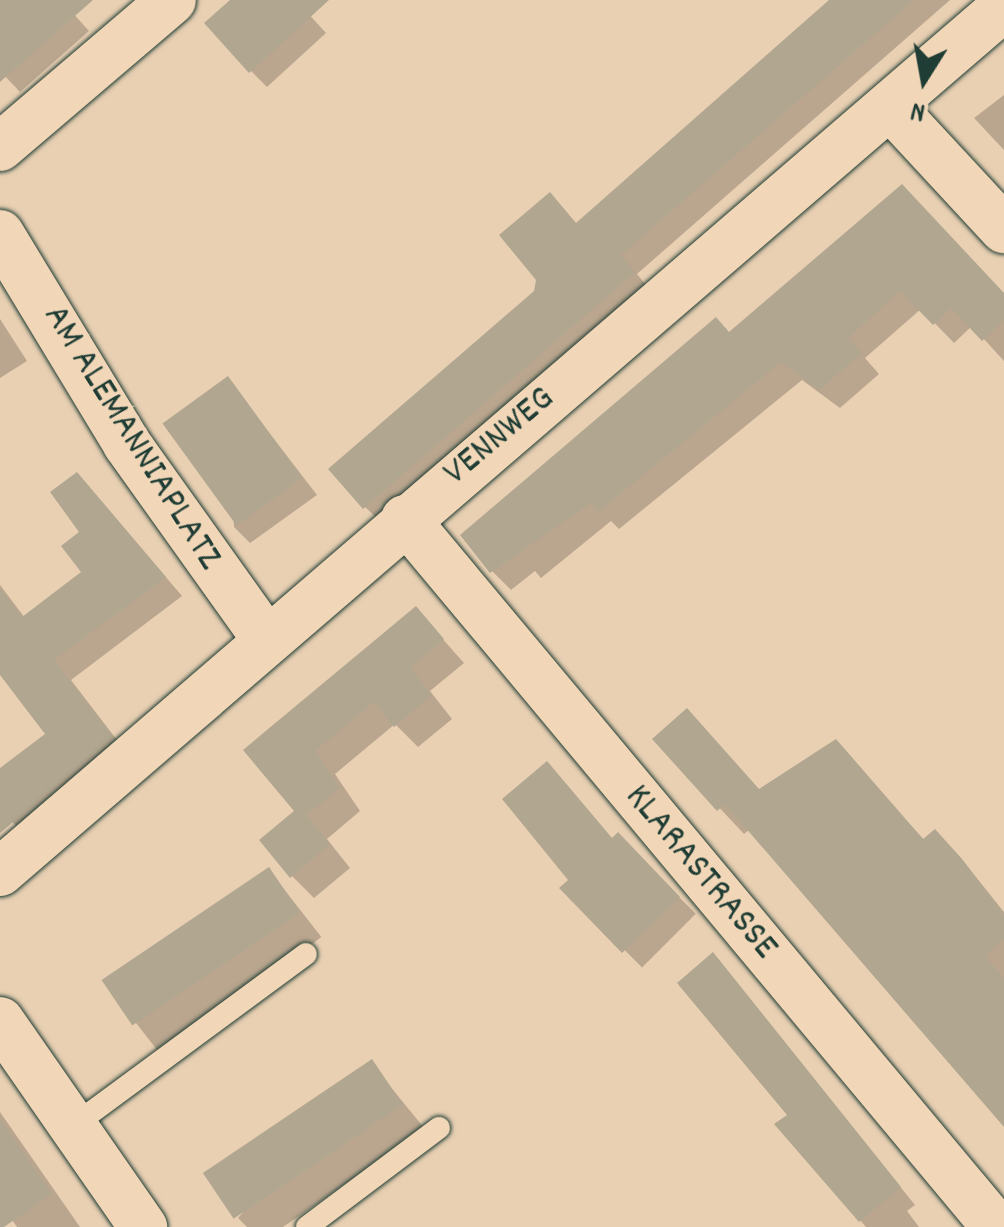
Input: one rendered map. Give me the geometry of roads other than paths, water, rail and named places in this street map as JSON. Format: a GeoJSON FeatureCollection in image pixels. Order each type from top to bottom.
{"type":"FeatureCollection","features":[{"type":"Feature","properties":{"kind":"street"},"geometry":{"type":"LineString","coordinates":[[0,147],[172,0]]}},
{"type":"Feature","properties":{"kind":"street","name":"VENNWEG"},"geometry":{"type":"LineString","coordinates":[[0,872],[405,519],[1004,7]]}},
{"type":"Feature","properties":{"kind":"street"},"geometry":{"type":"LineString","coordinates":[[890,106],[1004,229]]}},
{"type":"Feature","properties":{"kind":"street","name":"AM ALEMANNIAPLATZ"},"geometry":{"type":"LineString","coordinates":[[0,234],[127,444],[266,639]]}},
{"type":"Feature","properties":{"kind":"street","name":"KLARASTRASSE"},"geometry":{"type":"LineString","coordinates":[[405,519],[996,1227]]}},
{"type":"Feature","properties":{"kind":"street"},"geometry":{"type":"LineString","coordinates":[[0,1020],[143,1227]]}},
{"type":"Feature","properties":{"kind":"lane"},"geometry":{"type":"LineString","coordinates":[[74,1125],[306,954]]}},
{"type":"Feature","properties":{"kind":"lane"},"geometry":{"type":"LineString","coordinates":[[307,1227],[439,1128]]}}]}
